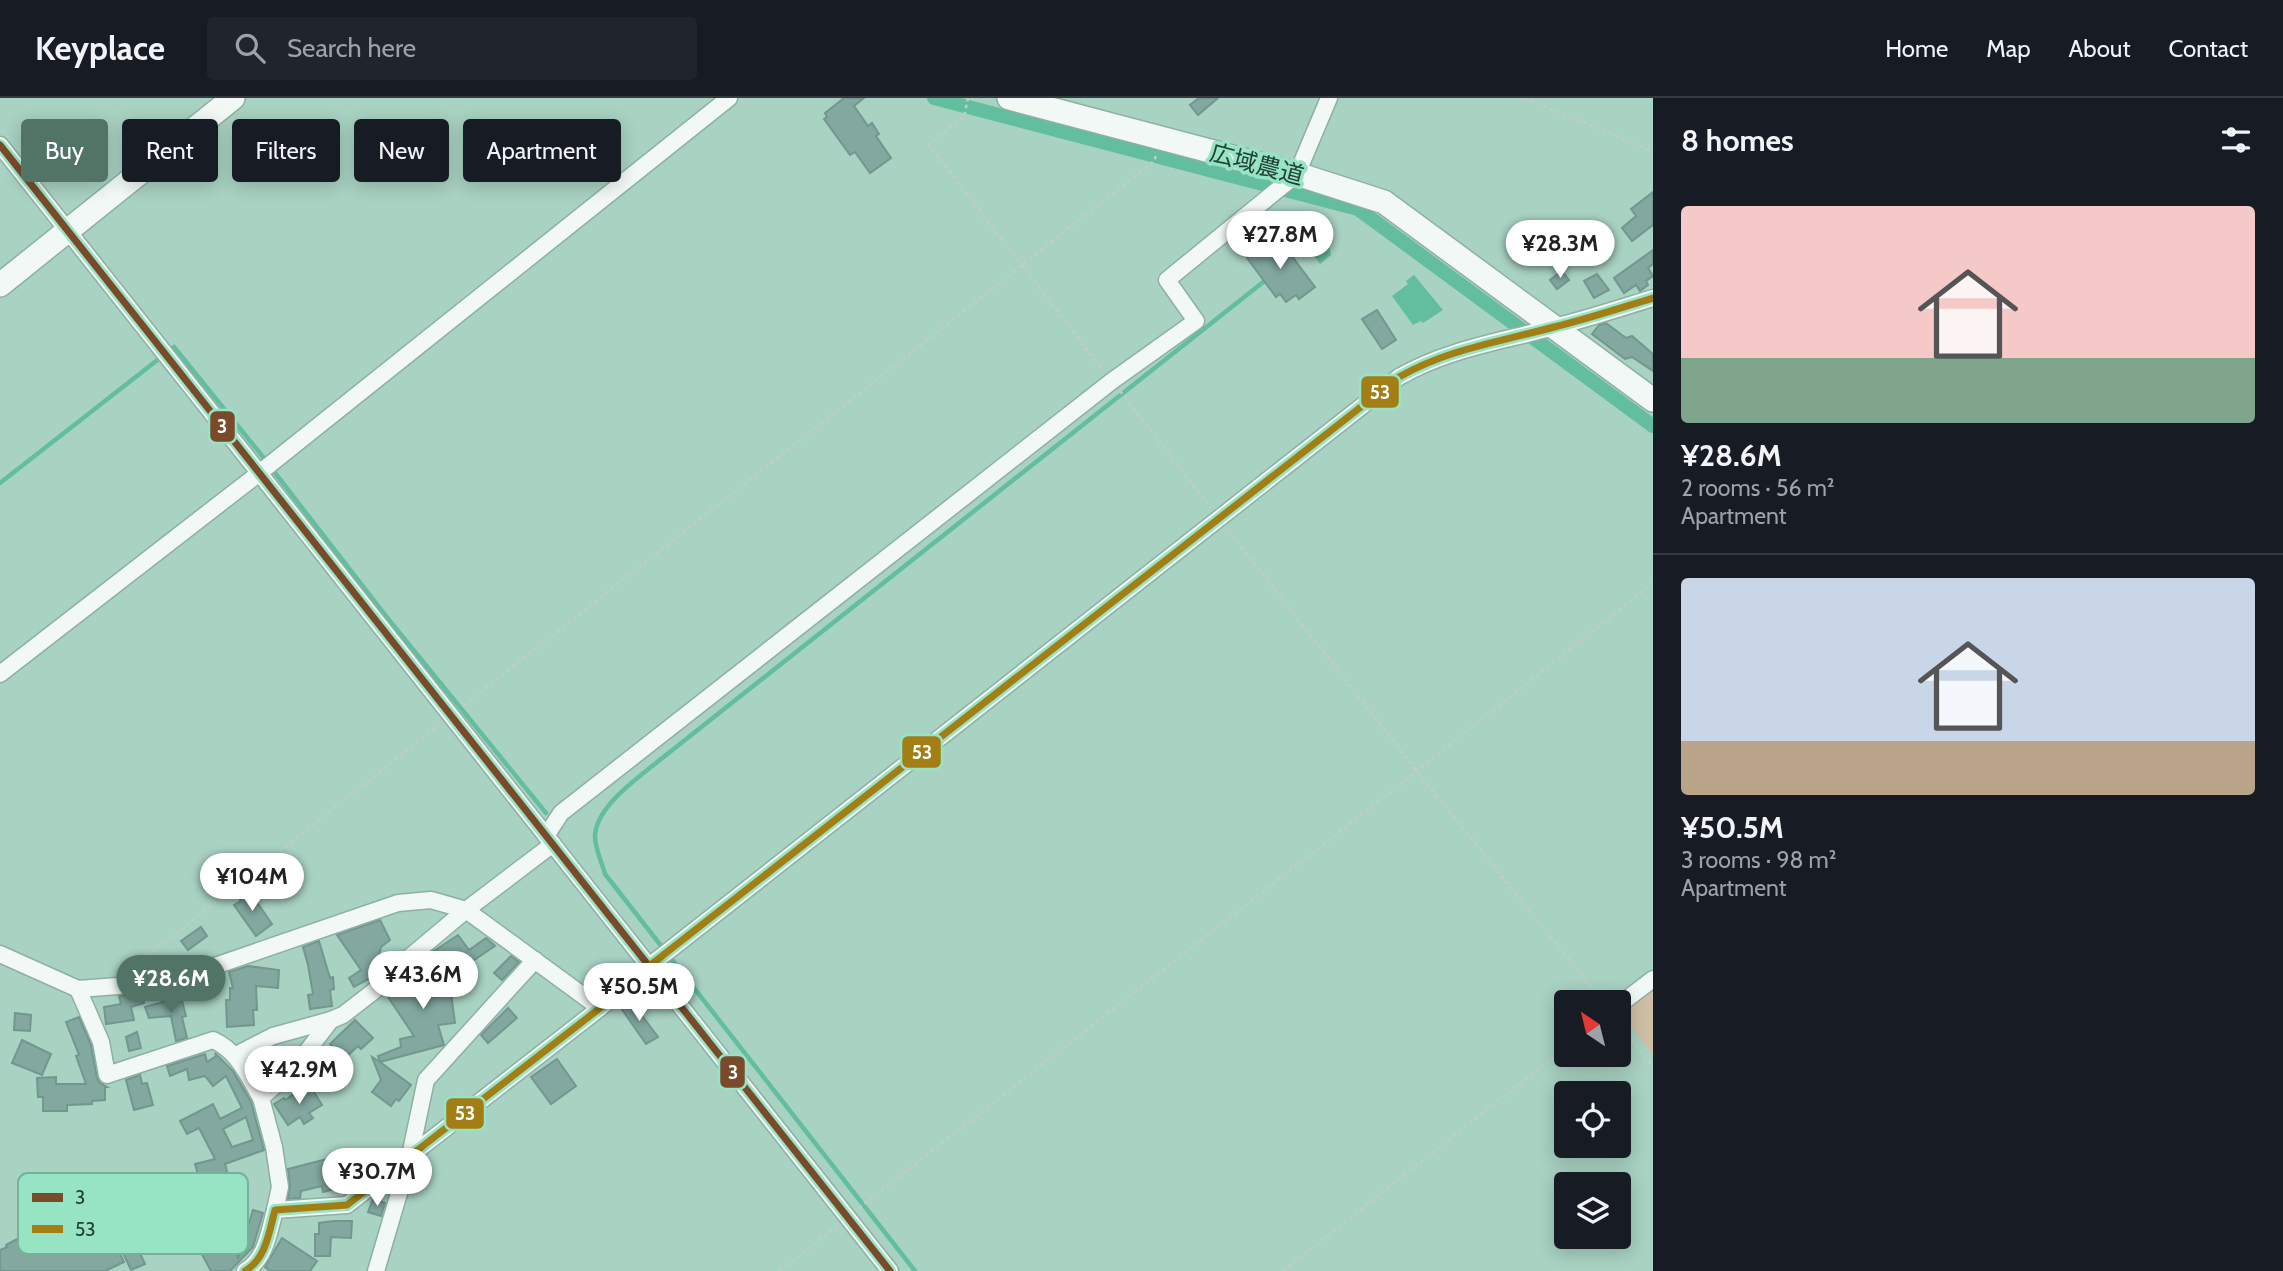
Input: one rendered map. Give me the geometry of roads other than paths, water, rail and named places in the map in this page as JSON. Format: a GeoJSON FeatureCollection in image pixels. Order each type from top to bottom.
{"type":"FeatureCollection","features":[{"type":"Feature","properties":{"kind":"street"},"geometry":{"type":"LineString","coordinates":[[0,285],[233,98]]}},
{"type":"Feature","properties":{"kind":"street"},"geometry":{"type":"LineString","coordinates":[[0,674],[258,474],[729,98]]}},
{"type":"Feature","properties":{"kind":"street","name":"広域農道"},"geometry":{"type":"LineString","coordinates":[[1009,98],[1297,174],[1384,202],[1653,400]]}},
{"type":"Feature","properties":{"kind":"street"},"geometry":{"type":"LineString","coordinates":[[236,1055],[273,1035],[343,1015],[550,840],[561,813],[1112,381],[1196,321],[1167,280],[1297,174],[1329,98]]}},
{"type":"Feature","properties":{"kind":"street"},"geometry":{"type":"LineString","coordinates":[[0,145],[890,1271]]}},
{"type":"Feature","properties":{"kind":"street"},"geometry":{"type":"LineString","coordinates":[[275,1210],[347,1205],[1399,377],[1425,362],[1465,349],[1553,328],[1653,298]]}},
{"type":"Feature","properties":{"kind":"street"},"geometry":{"type":"LineString","coordinates":[[0,954],[78,989],[118,986],[183,977],[398,902],[431,900],[466,910],[600,1008]]}},
{"type":"Feature","properties":{"kind":"street"},"geometry":{"type":"LineString","coordinates":[[376,1271],[410,1156],[426,1080],[535,960]]}},
{"type":"Feature","properties":{"kind":"street"},"geometry":{"type":"LineString","coordinates":[[1631,996],[1653,979]]}},
{"type":"Feature","properties":{"kind":"street"},"geometry":{"type":"LineString","coordinates":[[78,989],[101,1042],[107,1075],[214,1040],[236,1055],[261,1098],[274,1146],[280,1187],[265,1248],[253,1266],[245,1271]]}},
{"type":"Feature","properties":{"kind":"street"},"geometry":{"type":"LineString","coordinates":[[261,1098],[295,1067],[331,1020]]}},
{"type":"Feature","properties":{"kind":"waterway"},"geometry":{"type":"LineString","coordinates":[[934,98],[1358,209],[1653,426]]}},
{"type":"Feature","properties":{"kind":"waterway"},"geometry":{"type":"LineString","coordinates":[[915,1271],[605,874],[595,841],[597,826],[609,805],[638,778],[1267,279]]}},
{"type":"Feature","properties":{"kind":"waterway"},"geometry":{"type":"LineString","coordinates":[[0,483],[174,347],[267,462]]}},
{"type":"Feature","properties":{"kind":"waterway"},"geometry":{"type":"LineString","coordinates":[[272,469],[385,615],[546,813]]}}]}
